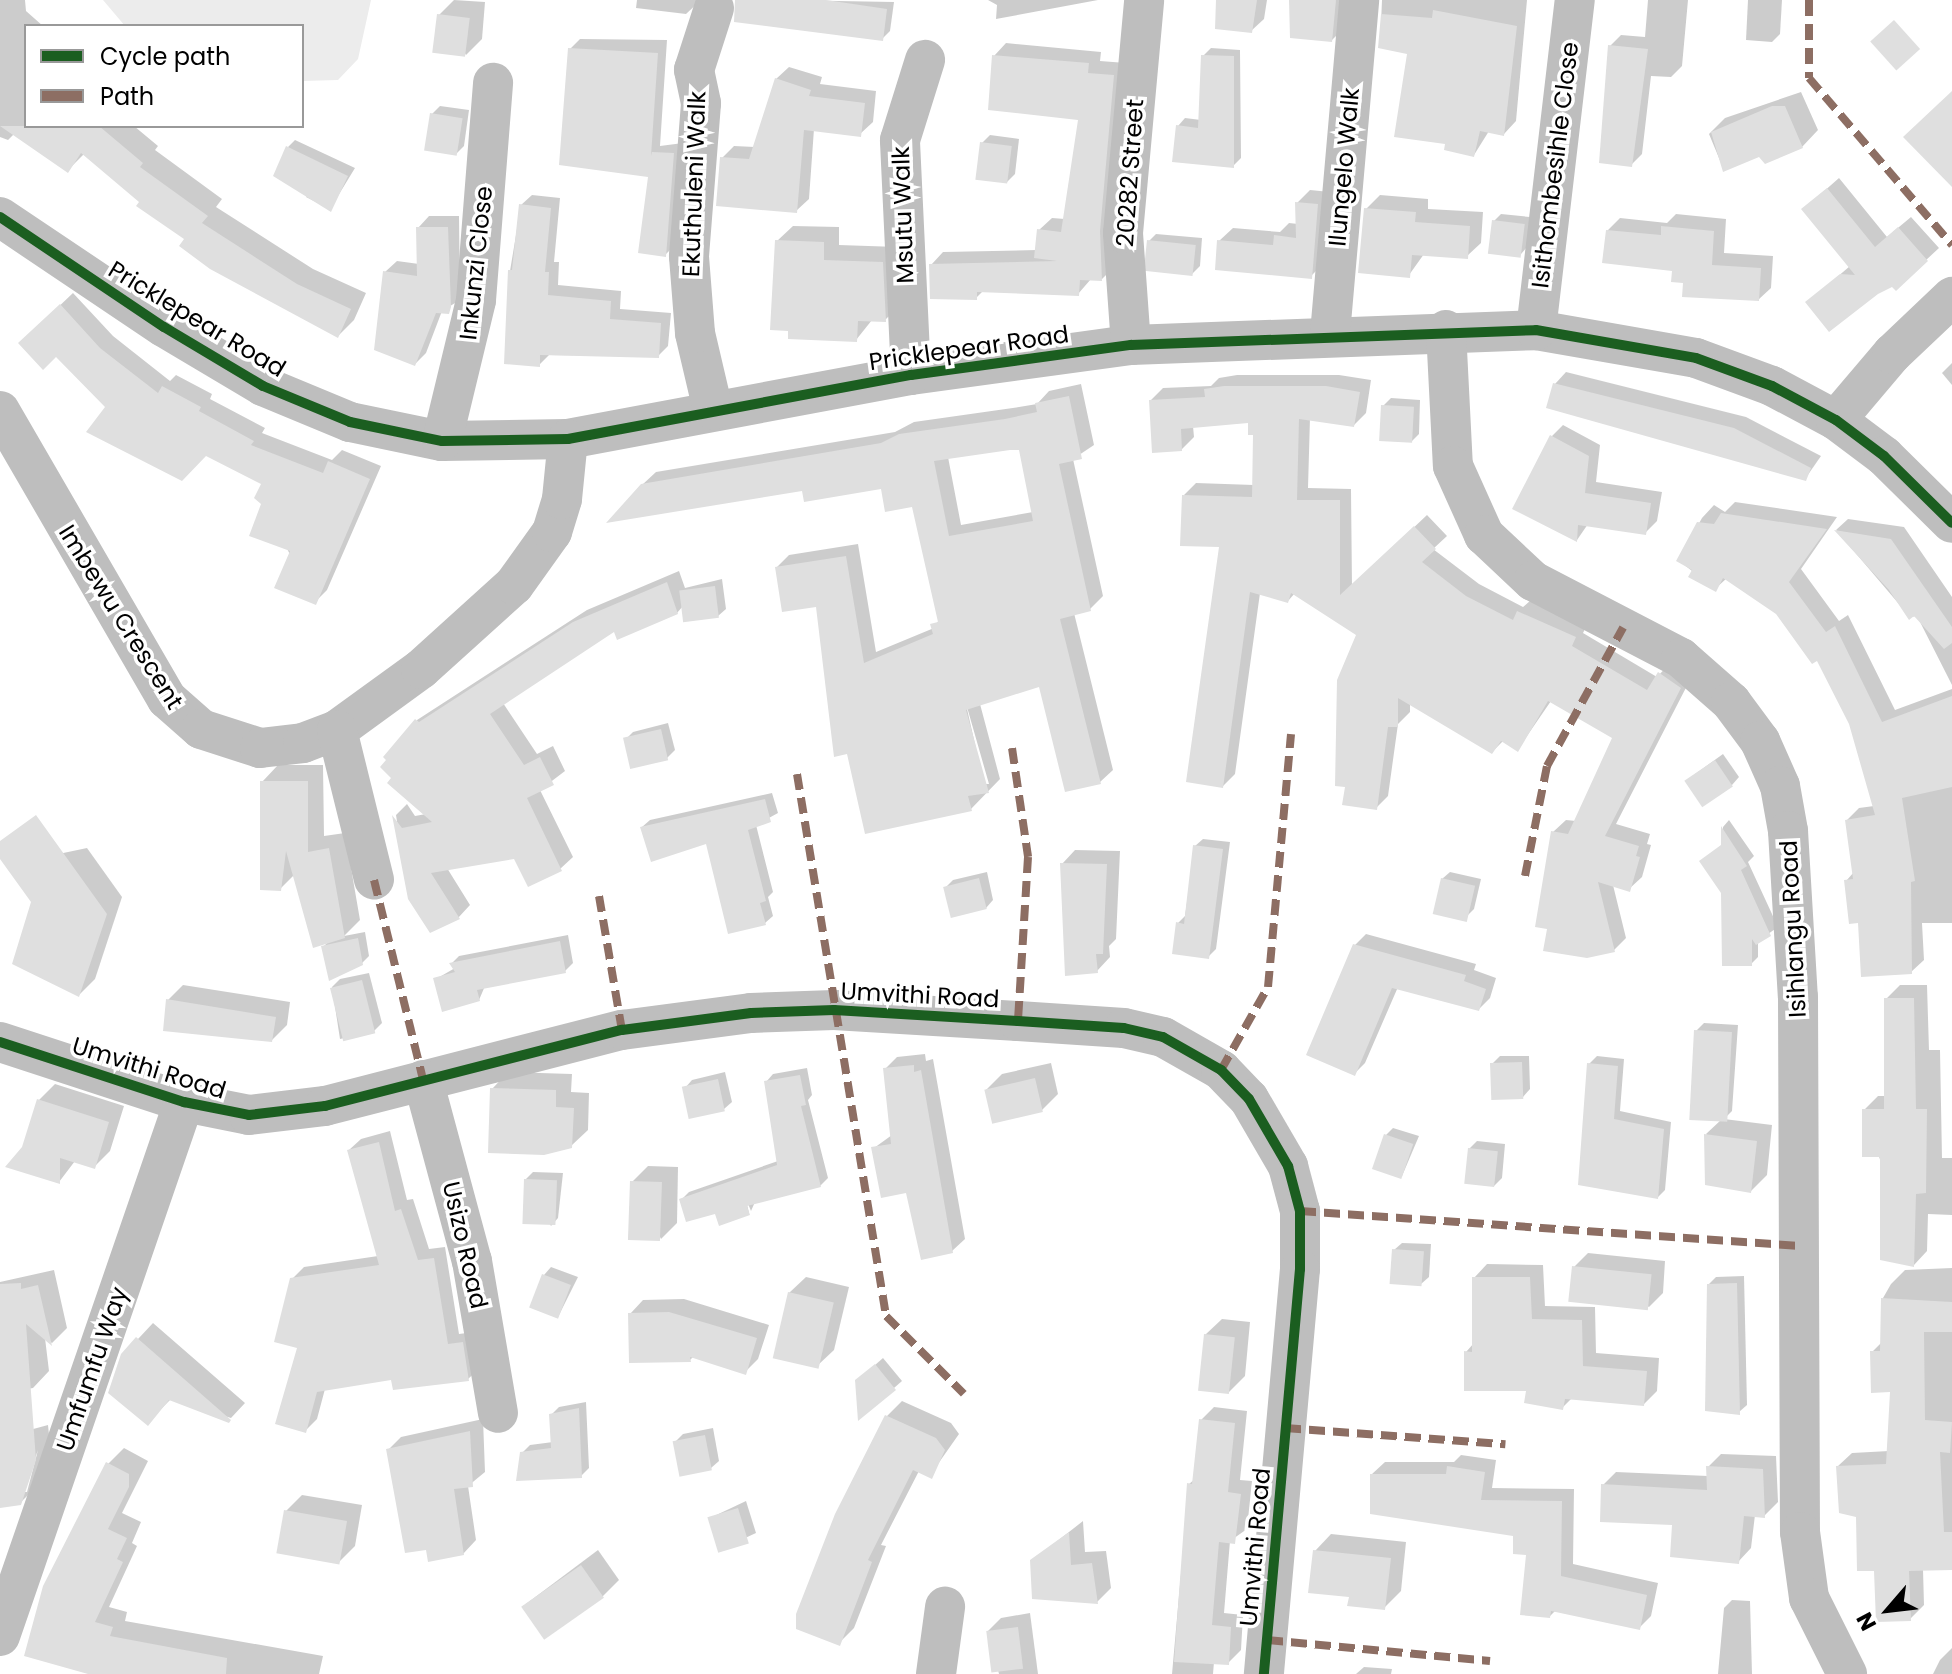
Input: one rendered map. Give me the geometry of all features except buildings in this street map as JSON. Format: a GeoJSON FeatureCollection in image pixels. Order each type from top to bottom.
{"type":"FeatureCollection","features":[{"type":"Feature","properties":{"kind":"street","name":"Ilungelo Walk"},"geometry":{"type":"LineString","coordinates":[[1330,334],[1359,0]]}},
{"type":"Feature","properties":{"kind":"street","name":"Isithombesihle Close"},"geometry":{"type":"LineString","coordinates":[[1536,330],[1575,0]]}},
{"type":"Feature","properties":{"kind":"street","name":"20282 Street"},"geometry":{"type":"LineString","coordinates":[[1131,345],[1123,233],[1144,1]]}},
{"type":"Feature","properties":{"kind":"street","name":"Ekuthuleni Walk"},"geometry":{"type":"LineString","coordinates":[[713,410],[695,333],[689,256],[701,103],[694,70],[714,8]]}},
{"type":"Feature","properties":{"kind":"street","name":"Msutu Walk"},"geometry":{"type":"LineString","coordinates":[[911,375],[900,140],[925,60]]}},
{"type":"Feature","properties":{"kind":"street","name":"Inkunzi Close"},"geometry":{"type":"LineString","coordinates":[[442,441],[476,300],[493,83]]}},
{"type":"Feature","properties":{"kind":"street","name":"Pricklepear Road"},"geometry":{"type":"LineString","coordinates":[[0,217],[164,327],[263,386],[350,422],[442,441],[568,439],[911,375],[1131,345],[1330,334],[1536,330],[1696,358],[1772,386],[1836,420],[1926,492],[1952,523]]}},
{"type":"Feature","properties":{"kind":"street"},"geometry":{"type":"LineString","coordinates":[[1836,420],[1892,354],[1952,297]]}},
{"type":"Feature","properties":{"kind":"street","name":"Isihlangu Road"},"geometry":{"type":"LineString","coordinates":[[1446,330],[1453,466],[1484,535],[1533,581],[1681,658],[1731,702],[1760,741],[1780,786],[1788,831],[1798,997],[1800,1532],[1809,1598],[1847,1674]]}},
{"type":"Feature","properties":{"kind":"street","name":"Imbewu Crescent"},"geometry":{"type":"LineString","coordinates":[[0,411],[145,664],[179,714],[219,737],[260,748],[303,743],[337,730],[421,669],[514,585],[537,557],[562,499],[568,439]]}},
{"type":"Feature","properties":{"kind":"street"},"geometry":{"type":"LineString","coordinates":[[337,730],[374,880]]}},
{"type":"Feature","properties":{"kind":"street","name":"Umvithi Road"},"geometry":{"type":"LineString","coordinates":[[0,1042],[226,1113],[279,1115],[684,1020],[834,1010],[1124,1028],[1163,1037],[1221,1070],[1272,1134],[1300,1211],[1300,1269],[1264,1674]]}},
{"type":"Feature","properties":{"kind":"street","name":"Usizo Road"},"geometry":{"type":"LineString","coordinates":[[423,1080],[472,1261],[498,1413]]}},
{"type":"Feature","properties":{"kind":"street","name":"Umfumfu Way"},"geometry":{"type":"LineString","coordinates":[[0,1636],[184,1102]]}},
{"type":"Feature","properties":{"kind":"street"},"geometry":{"type":"LineString","coordinates":[[936,1674],[945,1607]]}},
{"type":"Feature","properties":{"kind":"shaded area"},"geometry":{"type":"Polygon","coordinates":[[[103,0],[371,0],[358,59],[338,80],[304,81],[304,24],[123,24],[103,0]]]}},
{"type":"Feature","properties":{"kind":"marked path"},"geometry":{"type":"LineString","coordinates":[[1809,0],[1809,78],[1952,245]]}},
{"type":"Feature","properties":{"kind":"marked path"},"geometry":{"type":"LineString","coordinates":[[1525,876],[1547,766],[1623,628]]}},
{"type":"Feature","properties":{"kind":"marked path"},"geometry":{"type":"LineString","coordinates":[[1221,1070],[1268,987],[1291,734]]}},
{"type":"Feature","properties":{"kind":"marked path"},"geometry":{"type":"LineString","coordinates":[[1012,748],[1028,857],[1018,1021]]}},
{"type":"Feature","properties":{"kind":"marked path"},"geometry":{"type":"LineString","coordinates":[[797,774],[886,1316],[964,1394]]}},
{"type":"Feature","properties":{"kind":"marked path"},"geometry":{"type":"LineString","coordinates":[[374,880],[423,1080]]}},
{"type":"Feature","properties":{"kind":"marked path"},"geometry":{"type":"LineString","coordinates":[[599,896],[622,1030]]}},
{"type":"Feature","properties":{"kind":"marked path"},"geometry":{"type":"LineString","coordinates":[[1300,1211],[1800,1246]]}},
{"type":"Feature","properties":{"kind":"marked path"},"geometry":{"type":"LineString","coordinates":[[1285,1428],[1505,1444]]}},
{"type":"Feature","properties":{"kind":"marked path"},"geometry":{"type":"LineString","coordinates":[[1267,1640],[1490,1661]]}},
{"type":"Feature","properties":{"kind":"cycle path"},"geometry":{"type":"LineString","coordinates":[[0,217],[164,327],[263,386],[350,422],[442,441],[568,439],[911,375],[1131,345],[1536,330],[1696,358],[1772,386],[1836,420],[1884,456],[1952,523]]}},
{"type":"Feature","properties":{"kind":"cycle path"},"geometry":{"type":"LineString","coordinates":[[0,1042],[184,1102],[249,1115],[325,1106],[622,1030],[751,1013],[834,1010],[1124,1028],[1163,1037],[1221,1070],[1249,1099],[1288,1166],[1300,1211],[1300,1269],[1264,1674]]}}]}
